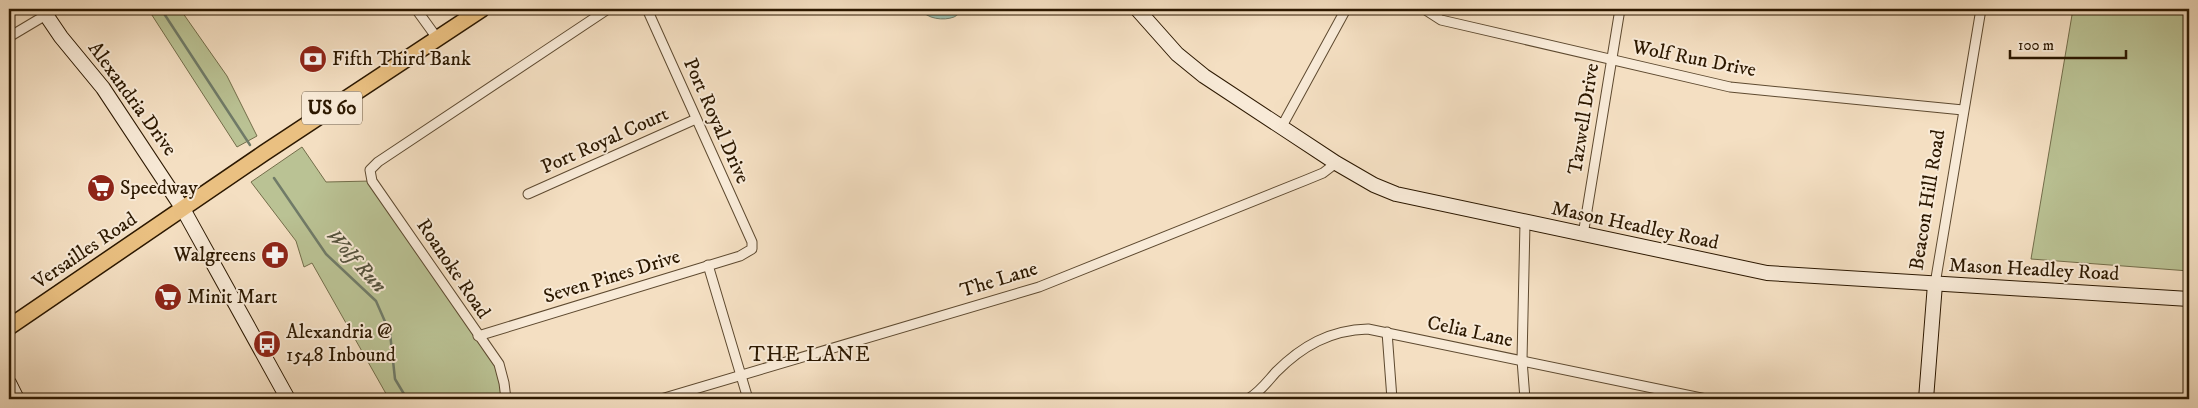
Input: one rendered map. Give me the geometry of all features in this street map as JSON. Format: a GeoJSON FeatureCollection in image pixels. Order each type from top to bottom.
{"type":"FeatureCollection","features":[{"type":"Feature","properties":{"kind":"main road","name":"Versailles Road"},"geometry":{"type":"LineString","coordinates":[[9,327],[482,9]]}},
{"type":"Feature","properties":{"kind":"main road","name":"Mason Headley Road"},"geometry":{"type":"LineString","coordinates":[[1137,9],[1167,44],[1187,63],[1336,163],[1374,185],[1396,194],[1767,273],[2189,299]]}},
{"type":"Feature","properties":{"kind":"main road","name":"Alexandria Drive"},"geometry":{"type":"LineString","coordinates":[[48,11],[61,37],[104,88],[183,209],[288,399]]}},
{"type":"Feature","properties":{"kind":"main road","name":"Beacon Hill Road"},"geometry":{"type":"LineString","coordinates":[[1926,399],[1935,284]]}},
{"type":"Feature","properties":{"kind":"main road"},"geometry":{"type":"LineString","coordinates":[[9,383],[17,399]]}},
{"type":"Feature","properties":{"kind":"street"},"geometry":{"type":"LineString","coordinates":[[416,9],[437,38]]}},
{"type":"Feature","properties":{"kind":"street","name":"Roanoke Road"},"geometry":{"type":"LineString","coordinates":[[506,399],[499,364],[372,181],[370,170],[378,162],[608,9]]}},
{"type":"Feature","properties":{"kind":"street","name":"Port Royal Drive"},"geometry":{"type":"LineString","coordinates":[[647,9],[753,247]]}},
{"type":"Feature","properties":{"kind":"street"},"geometry":{"type":"LineString","coordinates":[[1282,126],[1346,9]]}},
{"type":"Feature","properties":{"kind":"street","name":"Wolf Run Drive"},"geometry":{"type":"LineString","coordinates":[[1424,9],[1440,20],[1730,87],[1963,110]]}},
{"type":"Feature","properties":{"kind":"street","name":"Tazwell Drive"},"geometry":{"type":"LineString","coordinates":[[1582,235],[1620,9]]}},
{"type":"Feature","properties":{"kind":"street","name":"Beacon Hill Road"},"geometry":{"type":"LineString","coordinates":[[1935,284],[1981,9]]}},
{"type":"Feature","properties":{"kind":"street"},"geometry":{"type":"LineString","coordinates":[[9,37],[48,11]]}},
{"type":"Feature","properties":{"kind":"street","name":"Port Royal Court"},"geometry":{"type":"LineString","coordinates":[[528,194],[696,119]]}},
{"type":"Feature","properties":{"kind":"street","name":"The Lane"},"geometry":{"type":"LineString","coordinates":[[661,399],[1039,287],[1323,173],[1336,163]]}},
{"type":"Feature","properties":{"kind":"street"},"geometry":{"type":"LineString","coordinates":[[1525,223],[1522,360],[1525,399]]}},
{"type":"Feature","properties":{"kind":"street","name":"Seven Pines Drive"},"geometry":{"type":"LineString","coordinates":[[478,336],[740,256],[748,253],[753,247]]}},
{"type":"Feature","properties":{"kind":"street"},"geometry":{"type":"LineString","coordinates":[[708,266],[748,399]]}},
{"type":"Feature","properties":{"kind":"street","name":"Celia Lane"},"geometry":{"type":"LineString","coordinates":[[1248,399],[1260,395],[1284,364],[1314,342],[1344,331],[1368,329],[1522,360],[1662,395],[1706,399]]}},
{"type":"Feature","properties":{"kind":"street"},"geometry":{"type":"LineString","coordinates":[[1387,332],[1392,399]]}},
{"type":"Feature","properties":{"kind":"green space"},"geometry":{"type":"Polygon","coordinates":[[[148,9],[180,9],[227,76],[257,136],[237,147],[148,9]]]}},
{"type":"Feature","properties":{"kind":"green space"},"geometry":{"type":"Polygon","coordinates":[[[2073,9],[2189,9],[2189,271],[2031,259],[2073,9]]]}},
{"type":"Feature","properties":{"kind":"green space"},"geometry":{"type":"Polygon","coordinates":[[[302,147],[326,182],[372,181],[494,357],[506,399],[389,399],[312,263],[304,267],[296,241],[251,182],[302,147]]]}},
{"type":"Feature","properties":{"kind":"shaded area"},"geometry":{"type":"Polygon","coordinates":[[[921,9],[963,9],[954,17],[940,19],[927,15],[921,9]]]}},
{"type":"Feature","properties":{"kind":"waterway","name":"Wolf Run"},"geometry":{"type":"LineString","coordinates":[[161,9],[250,145]]}},
{"type":"Feature","properties":{"kind":"waterway","name":"Wolf Run"},"geometry":{"type":"LineString","coordinates":[[274,178],[326,254],[376,301],[390,333],[395,379],[407,399]]}},
{"type":"Feature","properties":{"kind":"place","name":"Fifth Third Bank"},"geometry":{"type":"Point","coordinates":[313,59]}},
{"type":"Feature","properties":{"kind":"place","name":"Speedway"},"geometry":{"type":"Point","coordinates":[101,188]}},
{"type":"Feature","properties":{"kind":"place","name":"Walgreens"},"geometry":{"type":"Point","coordinates":[275,255]}},
{"type":"Feature","properties":{"kind":"place","name":"Minit Mart"},"geometry":{"type":"Point","coordinates":[168,297]}},
{"type":"Feature","properties":{"kind":"place","name":"Alexandria @ 1548 Inbound"},"geometry":{"type":"Point","coordinates":[267,344]}},
{"type":"Feature","properties":{"kind":"district","name":"THE LANE"},"geometry":{"type":"Point","coordinates":[810,355]}}]}
